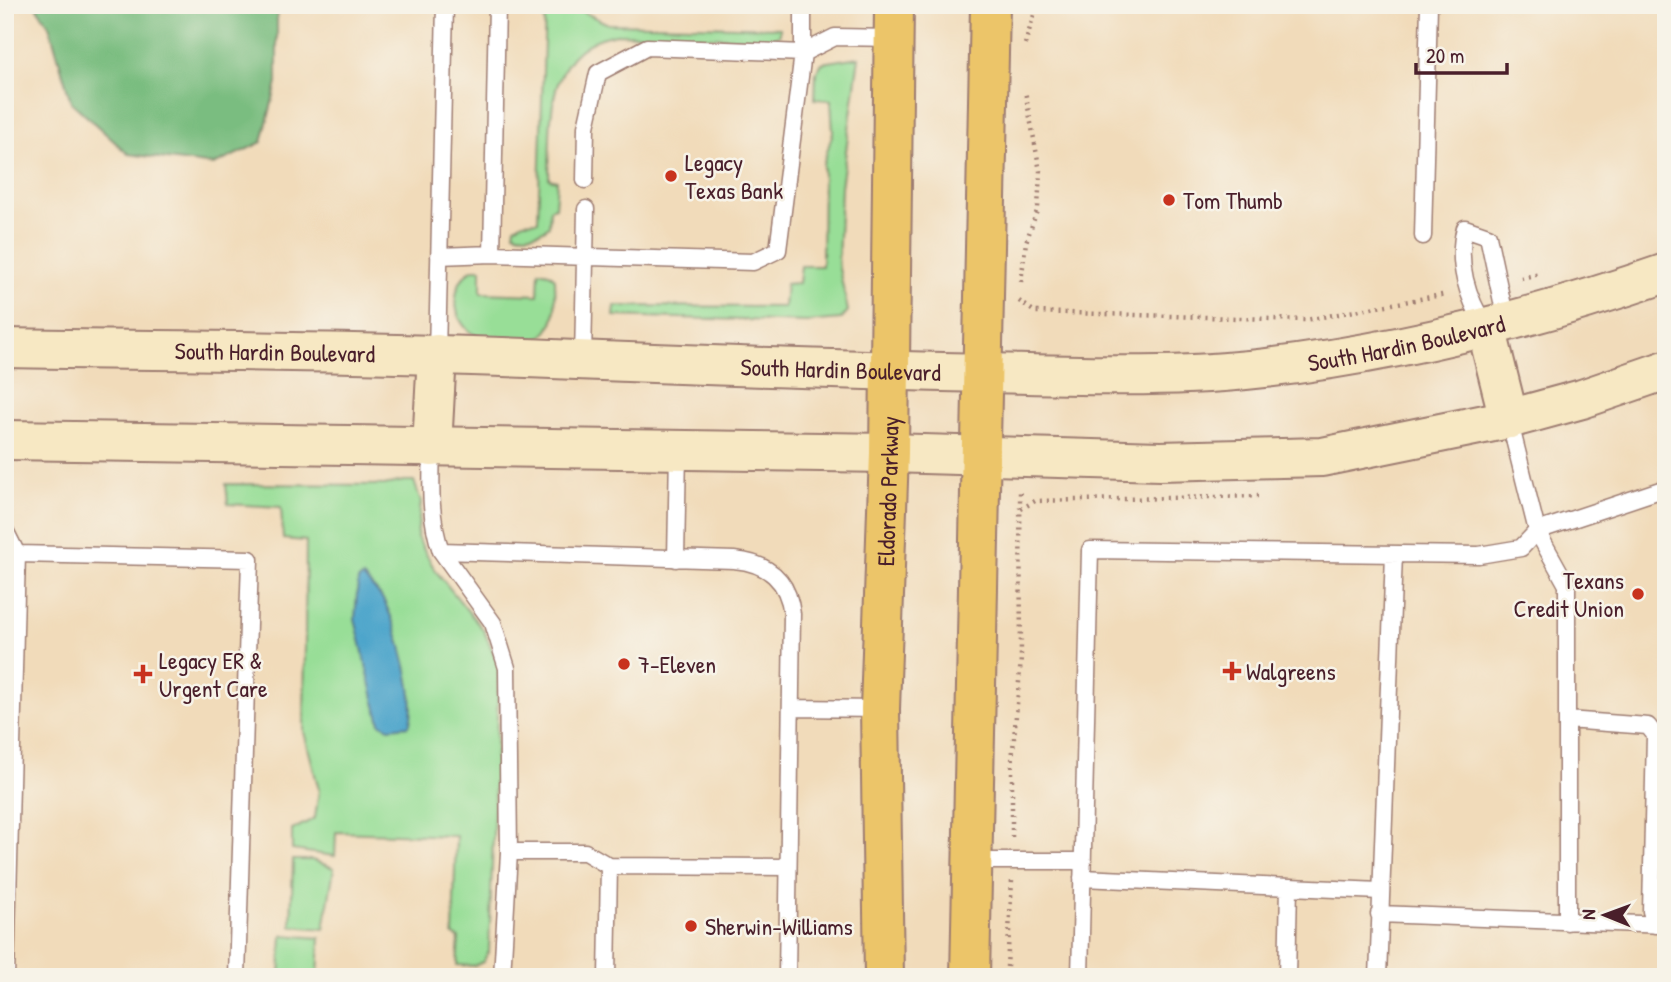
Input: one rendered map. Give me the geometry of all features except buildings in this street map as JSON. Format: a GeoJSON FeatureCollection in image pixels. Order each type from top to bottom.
{"type":"FeatureCollection","features":[{"type":"Feature","properties":{"kind":"main road"},"geometry":{"type":"LineString","coordinates":[[970,977],[978,456],[990,5]]}},
{"type":"Feature","properties":{"kind":"main road","name":"Eldorado Parkway"},"geometry":{"type":"LineString","coordinates":[[884,977],[880,709],[890,372],[893,22]]}},
{"type":"Feature","properties":{"kind":"main road","name":"South Hardin Boulevard"},"geometry":{"type":"LineString","coordinates":[[5,348],[437,354],[890,372],[1156,375],[1264,368],[1364,353],[1486,327],[1580,303],[1666,273]]}},
{"type":"Feature","properties":{"kind":"main road"},"geometry":{"type":"LineString","coordinates":[[1486,327],[1509,419]]}},
{"type":"Feature","properties":{"kind":"main road"},"geometry":{"type":"LineString","coordinates":[[432,447],[437,354]]}},
{"type":"Feature","properties":{"kind":"main road"},"geometry":{"type":"LineString","coordinates":[[7,447],[432,447],[888,453],[1160,461],[1322,457],[1509,419],[1582,399],[1666,370]]}},
{"type":"Feature","properties":{"kind":"lane"},"geometry":{"type":"LineString","coordinates":[[437,354],[445,5]]}},
{"type":"Feature","properties":{"kind":"lane"},"geometry":{"type":"LineString","coordinates":[[492,254],[497,5]]}},
{"type":"Feature","properties":{"kind":"lane"},"geometry":{"type":"LineString","coordinates":[[439,256],[492,254],[753,262],[778,250],[803,53],[803,5]]}},
{"type":"Feature","properties":{"kind":"lane"},"geometry":{"type":"LineString","coordinates":[[1423,236],[1429,5]]}},
{"type":"Feature","properties":{"kind":"lane"},"geometry":{"type":"LineString","coordinates":[[585,180],[586,127],[598,73],[647,47],[803,53],[835,37],[893,22]]}},
{"type":"Feature","properties":{"kind":"lane"},"geometry":{"type":"LineString","coordinates":[[583,360],[586,209]]}},
{"type":"Feature","properties":{"kind":"lane"},"geometry":{"type":"LineString","coordinates":[[1465,228],[1488,236],[1498,282],[1503,306],[1486,327],[1471,305],[1460,248],[1465,228]]}},
{"type":"Feature","properties":{"kind":"lane"},"geometry":{"type":"LineString","coordinates":[[1509,419],[1537,531],[1567,585],[1567,922]]}},
{"type":"Feature","properties":{"kind":"lane"},"geometry":{"type":"LineString","coordinates":[[432,447],[431,506],[441,551],[485,610],[504,650],[507,668],[509,852],[502,977]]}},
{"type":"Feature","properties":{"kind":"lane"},"geometry":{"type":"LineString","coordinates":[[676,559],[678,450]]}},
{"type":"Feature","properties":{"kind":"lane"},"geometry":{"type":"LineString","coordinates":[[1080,977],[1090,550],[1479,555],[1521,548],[1537,531],[1666,488]]}},
{"type":"Feature","properties":{"kind":"lane"},"geometry":{"type":"LineString","coordinates":[[5,530],[17,554],[6,977]]}},
{"type":"Feature","properties":{"kind":"lane"},"geometry":{"type":"LineString","coordinates":[[441,551],[746,561],[780,578],[790,600],[792,708],[787,977]]}},
{"type":"Feature","properties":{"kind":"lane"},"geometry":{"type":"LineString","coordinates":[[17,554],[250,559],[237,977]]}},
{"type":"Feature","properties":{"kind":"lane"},"geometry":{"type":"LineString","coordinates":[[1378,977],[1394,554]]}},
{"type":"Feature","properties":{"kind":"lane"},"geometry":{"type":"LineString","coordinates":[[792,708],[880,709]]}},
{"type":"Feature","properties":{"kind":"lane"},"geometry":{"type":"LineString","coordinates":[[1567,720],[1648,726],[1654,735],[1651,912],[1660,925]]}},
{"type":"Feature","properties":{"kind":"lane"},"geometry":{"type":"LineString","coordinates":[[509,852],[585,852],[609,866],[787,867]]}},
{"type":"Feature","properties":{"kind":"lane"},"geometry":{"type":"LineString","coordinates":[[972,861],[1083,861]]}},
{"type":"Feature","properties":{"kind":"lane"},"geometry":{"type":"LineString","coordinates":[[607,977],[609,866]]}},
{"type":"Feature","properties":{"kind":"lane"},"geometry":{"type":"LineString","coordinates":[[1082,878],[1380,891]]}},
{"type":"Feature","properties":{"kind":"lane"},"geometry":{"type":"LineString","coordinates":[[1287,977],[1289,887]]}},
{"type":"Feature","properties":{"kind":"lane"},"geometry":{"type":"LineString","coordinates":[[1379,914],[1660,925]]}},
{"type":"Feature","properties":{"kind":"path"},"geometry":{"type":"LineString","coordinates":[[1498,282],[1549,272]]}},
{"type":"Feature","properties":{"kind":"path"},"geometry":{"type":"LineString","coordinates":[[1019,301],[1035,312],[1306,320],[1468,290]]}},
{"type":"Feature","properties":{"kind":"green space"},"geometry":{"type":"Polygon","coordinates":[[[35,5],[277,5],[277,83],[262,142],[214,165],[128,154],[71,102],[49,25],[35,5]]]}},
{"type":"Feature","properties":{"kind":"green space"},"geometry":{"type":"Polygon","coordinates":[[[519,5],[569,5],[608,24],[780,28],[780,34],[773,39],[616,34],[592,42],[575,54],[563,71],[552,111],[549,179],[557,181],[555,207],[550,209],[549,226],[537,233],[523,235],[514,233],[515,227],[523,222],[538,221],[545,11],[521,11],[519,5]]]}},
{"type":"Feature","properties":{"kind":"green space"},"geometry":{"type":"Polygon","coordinates":[[[859,57],[841,187],[838,264],[848,311],[841,319],[807,322],[614,316],[615,306],[784,307],[786,284],[799,283],[801,266],[822,266],[823,165],[833,132],[831,100],[815,99],[816,73],[822,63],[859,57]]]}},
{"type":"Feature","properties":{"kind":"green space"},"geometry":{"type":"Polygon","coordinates":[[[474,269],[481,269],[481,293],[538,295],[539,271],[549,273],[555,278],[555,312],[545,334],[538,339],[499,340],[483,338],[468,330],[462,323],[456,303],[460,283],[474,269]]]}},
{"type":"Feature","properties":{"kind":"green space"},"geometry":{"type":"Polygon","coordinates":[[[414,481],[421,502],[417,537],[435,570],[484,631],[499,665],[489,951],[483,962],[474,966],[457,965],[459,938],[453,935],[456,836],[336,832],[335,856],[292,850],[292,830],[315,818],[319,790],[304,732],[306,541],[283,539],[281,507],[228,504],[226,484],[384,485],[414,481]]]}},
{"type":"Feature","properties":{"kind":"green space"},"geometry":{"type":"Polygon","coordinates":[[[293,860],[312,860],[334,868],[324,929],[291,926],[293,860]]]}},
{"type":"Feature","properties":{"kind":"green space"},"geometry":{"type":"Polygon","coordinates":[[[282,935],[320,938],[318,977],[280,977],[282,935]]]}},
{"type":"Feature","properties":{"kind":"water"},"geometry":{"type":"Polygon","coordinates":[[[363,577],[383,600],[401,646],[411,699],[409,726],[389,728],[380,723],[355,619],[358,580],[363,577]]]}},
{"type":"Feature","properties":{"kind":"place","name":"Legacy Texas Bank"},"geometry":{"type":"Point","coordinates":[671,176]}},
{"type":"Feature","properties":{"kind":"place","name":"Tom Thumb"},"geometry":{"type":"Point","coordinates":[1169,200]}},
{"type":"Feature","properties":{"kind":"place","name":"Texans Credit Union"},"geometry":{"type":"Point","coordinates":[1638,594]}},
{"type":"Feature","properties":{"kind":"place","name":"7-Eleven"},"geometry":{"type":"Point","coordinates":[624,664]}},
{"type":"Feature","properties":{"kind":"place","name":"Walgreens"},"geometry":{"type":"Point","coordinates":[1232,671]}},
{"type":"Feature","properties":{"kind":"place","name":"Legacy ER & Urgent Care"},"geometry":{"type":"Point","coordinates":[143,674]}},
{"type":"Feature","properties":{"kind":"place","name":"Sherwin-Williams"},"geometry":{"type":"Point","coordinates":[691,926]}}]}
